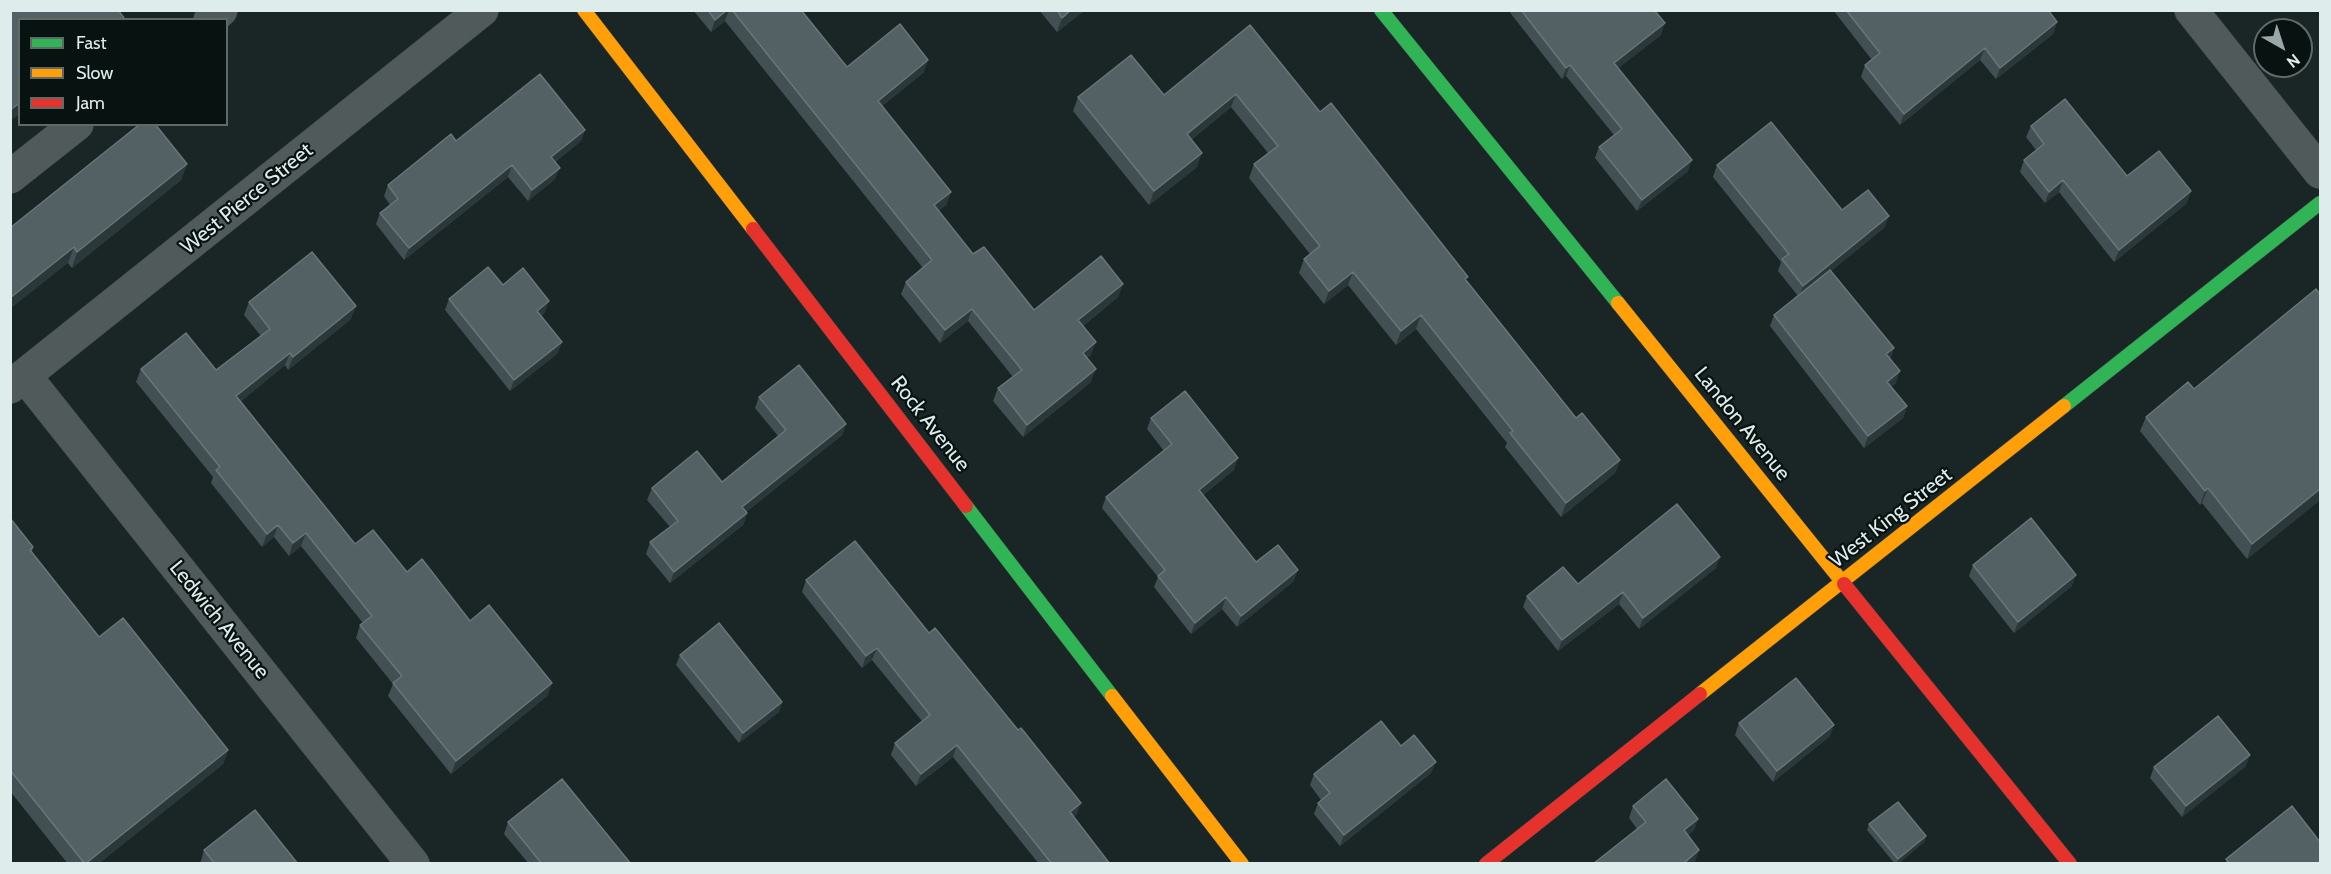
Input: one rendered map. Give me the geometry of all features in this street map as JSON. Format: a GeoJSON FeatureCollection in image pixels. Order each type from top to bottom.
{"type":"FeatureCollection","features":[{"type":"Feature","properties":{"kind":"street","name":"West Pierce Street"},"geometry":{"type":"LineString","coordinates":[[18,382],[482,10]]}},
{"type":"Feature","properties":{"kind":"street","name":"Rock Avenue"},"geometry":{"type":"LineString","coordinates":[[584,10],[1242,864]]}},
{"type":"Feature","properties":{"kind":"street","name":"Landon Avenue"},"geometry":{"type":"LineString","coordinates":[[1381,10],[2070,864]]}},
{"type":"Feature","properties":{"kind":"street"},"geometry":{"type":"LineString","coordinates":[[2192,10],[2320,172]]}},
{"type":"Feature","properties":{"kind":"street"},"geometry":{"type":"LineString","coordinates":[[10,177],[74,126]]}},
{"type":"Feature","properties":{"kind":"street","name":"West King Street"},"geometry":{"type":"LineString","coordinates":[[1486,864],[2320,203]]}},
{"type":"Feature","properties":{"kind":"street","name":"Ledwich Avenue"},"geometry":{"type":"LineString","coordinates":[[18,382],[413,864]]}},
{"type":"Feature","properties":{"kind":"building"},"geometry":{"type":"Polygon","coordinates":[[[10,10],[118,10],[124,18],[18,18],[18,104],[10,110],[10,10]]]}},
{"type":"Feature","properties":{"kind":"building"},"geometry":{"type":"Polygon","coordinates":[[[708,10],[727,10],[715,20],[708,10]]]}},
{"type":"Feature","properties":{"kind":"building"},"geometry":{"type":"Polygon","coordinates":[[[732,10],[801,10],[847,67],[900,24],[928,60],[878,101],[951,192],[934,205],[973,254],[984,247],[1034,310],[1101,256],[1123,284],[1078,320],[1096,342],[1083,353],[1096,369],[1027,425],[998,388],[1022,370],[972,309],[945,330],[906,282],[932,260],[732,10]]]}},
{"type":"Feature","properties":{"kind":"building"},"geometry":{"type":"Polygon","coordinates":[[[1057,10],[1071,10],[1062,18],[1057,10]]]}},
{"type":"Feature","properties":{"kind":"building"},"geometry":{"type":"Polygon","coordinates":[[[1521,10],[1654,10],[1665,23],[1614,63],[1692,160],[1642,200],[1599,147],[1622,129],[1570,65],[1566,68],[1521,10]]]}},
{"type":"Feature","properties":{"kind":"building"},"geometry":{"type":"Polygon","coordinates":[[[1846,10],[2048,10],[2057,22],[2000,68],[1985,48],[1904,114],[1865,65],[1880,53],[1846,10]]]}},
{"type":"Feature","properties":{"kind":"building"},"geometry":{"type":"Polygon","coordinates":[[[1250,25],[1320,112],[1331,103],[1468,277],[1465,279],[1576,418],[1582,413],[1620,460],[1566,503],[1510,433],[1513,431],[1421,315],[1401,331],[1353,272],[1329,291],[1304,259],[1320,246],[1254,164],[1278,146],[1236,94],[1187,134],[1202,153],[1154,191],[1078,97],[1131,55],[1164,95],[1250,25]]]}},
{"type":"Feature","properties":{"kind":"building"},"geometry":{"type":"Polygon","coordinates":[[[540,74],[585,130],[551,157],[560,168],[532,190],[512,165],[409,248],[380,213],[398,199],[388,185],[451,134],[456,141],[540,74]]]}},
{"type":"Feature","properties":{"kind":"building"},"geometry":{"type":"Polygon","coordinates":[[[2065,99],[2127,176],[2159,151],[2191,191],[2119,250],[2063,180],[2049,192],[2024,160],[2044,144],[2031,126],[2065,99]]]}},
{"type":"Feature","properties":{"kind":"building"},"geometry":{"type":"Polygon","coordinates":[[[1771,122],[1842,210],[1868,190],[1889,216],[1803,286],[1782,259],[1789,254],[1717,165],[1771,122]]]}},
{"type":"Feature","properties":{"kind":"building"},"geometry":{"type":"Polygon","coordinates":[[[138,126],[157,126],[187,164],[77,252],[74,247],[10,298],[10,228],[138,126]]]}},
{"type":"Feature","properties":{"kind":"building"},"geometry":{"type":"Polygon","coordinates":[[[312,252],[356,306],[293,357],[290,353],[236,396],[355,544],[373,530],[407,572],[422,559],[470,621],[489,605],[552,683],[456,761],[393,683],[402,676],[360,625],[372,616],[306,533],[293,543],[278,525],[267,534],[216,470],[220,467],[141,369],[186,333],[216,370],[270,329],[249,302],[312,252]]]}},
{"type":"Feature","properties":{"kind":"building"},"geometry":{"type":"Polygon","coordinates":[[[488,267],[503,285],[523,268],[549,301],[537,311],[562,342],[514,380],[449,299],[488,267]]]}},
{"type":"Feature","properties":{"kind":"building"},"geometry":{"type":"Polygon","coordinates":[[[1830,270],[1894,348],[1886,354],[1900,371],[1887,382],[1907,406],[1868,436],[1774,315],[1830,270]]]}},
{"type":"Feature","properties":{"kind":"building"},"geometry":{"type":"Polygon","coordinates":[[[2316,289],[2320,294],[2320,489],[2252,544],[2208,488],[2205,491],[2146,417],[2188,382],[2194,389],[2316,289]]]}},
{"type":"Feature","properties":{"kind":"building"},"geometry":{"type":"Polygon","coordinates":[[[799,365],[846,424],[742,507],[747,513],[674,572],[650,542],[678,521],[652,488],[697,451],[722,482],[786,430],[759,397],[799,365]]]}},
{"type":"Feature","properties":{"kind":"building"},"geometry":{"type":"Polygon","coordinates":[[[1185,391],[1238,458],[1199,490],[1256,562],[1278,545],[1298,570],[1241,616],[1226,597],[1195,623],[1158,576],[1165,570],[1106,497],[1172,444],[1151,418],[1185,391]]]}},
{"type":"Feature","properties":{"kind":"building"},"geometry":{"type":"Polygon","coordinates":[[[1677,504],[1720,557],[1643,618],[1623,592],[1562,640],[1527,596],[1563,567],[1578,584],[1677,504]]]}},
{"type":"Feature","properties":{"kind":"building"},"geometry":{"type":"Polygon","coordinates":[[[10,518],[33,547],[30,550],[99,637],[123,618],[228,750],[85,864],[10,770],[10,518]]]}},
{"type":"Feature","properties":{"kind":"building"},"geometry":{"type":"Polygon","coordinates":[[[2031,518],[2076,575],[2018,622],[1973,565],[2031,518]]]}},
{"type":"Feature","properties":{"kind":"building"},"geometry":{"type":"Polygon","coordinates":[[[855,541],[929,633],[935,628],[1018,730],[1021,728],[1081,803],[1070,812],[1110,864],[1052,864],[957,745],[921,774],[895,743],[930,715],[877,648],[866,656],[806,580],[855,541]]]}},
{"type":"Feature","properties":{"kind":"building"},"geometry":{"type":"Polygon","coordinates":[[[719,623],[782,702],[743,733],[680,655],[719,623]]]}},
{"type":"Feature","properties":{"kind":"building"},"geometry":{"type":"Polygon","coordinates":[[[1796,678],[1834,725],[1777,771],[1739,723],[1796,678]]]}},
{"type":"Feature","properties":{"kind":"building"},"geometry":{"type":"Polygon","coordinates":[[[2218,716],[2250,755],[2186,806],[2154,767],[2218,716]]]}},
{"type":"Feature","properties":{"kind":"building"},"geometry":{"type":"Polygon","coordinates":[[[1381,721],[1401,746],[1414,735],[1436,762],[1344,835],[1318,803],[1330,793],[1314,774],[1381,721]]]}},
{"type":"Feature","properties":{"kind":"building"},"geometry":{"type":"Polygon","coordinates":[[[562,779],[631,864],[542,864],[508,822],[562,779]]]}},
{"type":"Feature","properties":{"kind":"building"},"geometry":{"type":"Polygon","coordinates":[[[1666,779],[1698,819],[1684,830],[1699,850],[1683,864],[1593,864],[1646,822],[1633,806],[1666,779]]]}},
{"type":"Feature","properties":{"kind":"building"},"geometry":{"type":"Polygon","coordinates":[[[1898,802],[1926,836],[1898,859],[1869,824],[1898,802]]]}},
{"type":"Feature","properties":{"kind":"building"},"geometry":{"type":"Polygon","coordinates":[[[2292,806],[2320,842],[2320,864],[2229,864],[2226,859],[2292,806]]]}},
{"type":"Feature","properties":{"kind":"building"},"geometry":{"type":"Polygon","coordinates":[[[255,810],[298,864],[215,864],[204,850],[255,810]]]}},
{"type":"Feature","properties":{"kind":"traffic: fast"},"geometry":{"type":"LineString","coordinates":[[1381,10],[1618,303]]}},
{"type":"Feature","properties":{"kind":"traffic: fast"},"geometry":{"type":"LineString","coordinates":[[2064,406],[2320,203]]}},
{"type":"Feature","properties":{"kind":"traffic: fast"},"geometry":{"type":"LineString","coordinates":[[966,506],[1112,696]]}},
{"type":"Feature","properties":{"kind":"traffic: slow"},"geometry":{"type":"LineString","coordinates":[[584,10],[753,229]]}},
{"type":"Feature","properties":{"kind":"traffic: slow"},"geometry":{"type":"LineString","coordinates":[[1618,303],[1844,584]]}},
{"type":"Feature","properties":{"kind":"traffic: slow"},"geometry":{"type":"LineString","coordinates":[[1700,694],[2064,406]]}},
{"type":"Feature","properties":{"kind":"traffic: slow"},"geometry":{"type":"LineString","coordinates":[[1112,696],[1242,864]]}},
{"type":"Feature","properties":{"kind":"traffic: jam"},"geometry":{"type":"LineString","coordinates":[[753,229],[966,506]]}},
{"type":"Feature","properties":{"kind":"traffic: jam"},"geometry":{"type":"LineString","coordinates":[[1844,584],[2070,864]]}},
{"type":"Feature","properties":{"kind":"traffic: jam"},"geometry":{"type":"LineString","coordinates":[[1486,864],[1700,694]]}}]}
